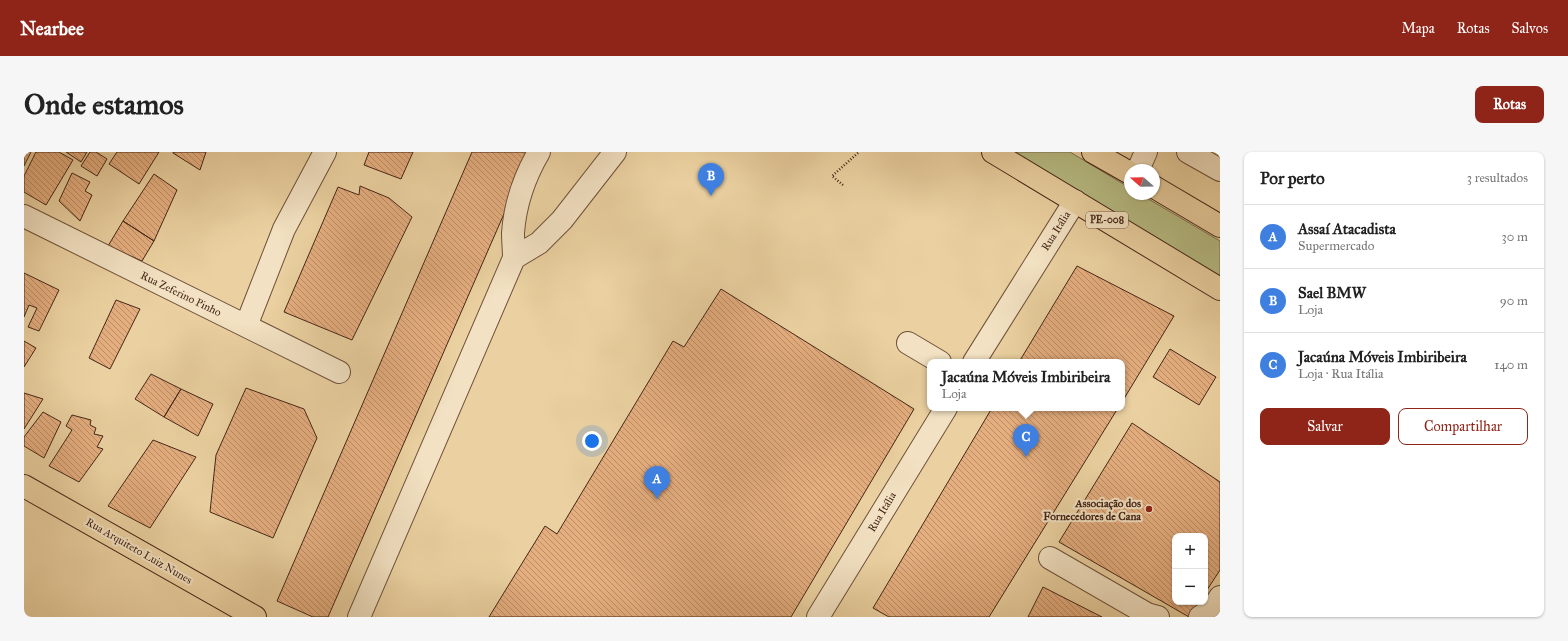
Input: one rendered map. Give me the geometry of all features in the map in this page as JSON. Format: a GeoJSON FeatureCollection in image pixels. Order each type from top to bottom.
{"type":"FeatureCollection","features":[{"type":"Feature","properties":{"kind":"main road","name":"PE-008"},"geometry":{"type":"LineString","coordinates":[[993,152],[1220,289]]}},
{"type":"Feature","properties":{"kind":"main road"},"geometry":{"type":"LineString","coordinates":[[1093,152],[1124,170]]}},
{"type":"Feature","properties":{"kind":"main road"},"geometry":{"type":"LineString","coordinates":[[1160,191],[1220,226]]}},
{"type":"Feature","properties":{"kind":"main road","name":"Rua Arquiteto Luiz Nunes"},"geometry":{"type":"LineString","coordinates":[[24,486],[255,617]]}},
{"type":"Feature","properties":{"kind":"street"},"geometry":{"type":"LineString","coordinates":[[246,326],[284,229],[324,152]]}},
{"type":"Feature","properties":{"kind":"street"},"geometry":{"type":"LineString","coordinates":[[359,617],[514,258],[513,232],[520,198],[531,166],[539,152]]}},
{"type":"Feature","properties":{"kind":"street"},"geometry":{"type":"LineString","coordinates":[[514,258],[539,243],[562,220],[615,152]]}},
{"type":"Feature","properties":{"kind":"street"},"geometry":{"type":"LineString","coordinates":[[1141,164],[1146,152]]}},
{"type":"Feature","properties":{"kind":"street"},"geometry":{"type":"LineString","coordinates":[[1188,152],[1220,170]]}},
{"type":"Feature","properties":{"kind":"street","name":"Rua Itália"},"geometry":{"type":"LineString","coordinates":[[976,359],[1075,201]]}},
{"type":"Feature","properties":{"kind":"street","name":"Rua Zeferino Pinho"},"geometry":{"type":"LineString","coordinates":[[24,216],[339,372]]}},
{"type":"Feature","properties":{"kind":"street"},"geometry":{"type":"LineString","coordinates":[[908,343],[935,359]]}},
{"type":"Feature","properties":{"kind":"street","name":"Rua Itália"},"geometry":{"type":"LineString","coordinates":[[818,617],[944,411]]}},
{"type":"Feature","properties":{"kind":"street"},"geometry":{"type":"LineString","coordinates":[[1050,558],[1147,614],[1158,617]]}},
{"type":"Feature","properties":{"kind":"street"},"geometry":{"type":"LineString","coordinates":[[1200,617],[1212,609],[1220,597]]}},
{"type":"Feature","properties":{"kind":"path"},"geometry":{"type":"LineString","coordinates":[[843,185],[832,176],[859,152]]}},
{"type":"Feature","properties":{"kind":"green space"},"geometry":{"type":"Polygon","coordinates":[[[1007,152],[1070,152],[1124,184],[1124,200],[1150,200],[1220,241],[1220,281],[1007,152]]]}},
{"type":"Feature","properties":{"kind":"building"},"geometry":{"type":"Polygon","coordinates":[[[24,152],[31,152],[24,166],[24,152]]]}},
{"type":"Feature","properties":{"kind":"building"},"geometry":{"type":"Polygon","coordinates":[[[36,152],[59,152],[73,160],[46,205],[24,192],[24,176],[36,152]]]}},
{"type":"Feature","properties":{"kind":"building"},"geometry":{"type":"Polygon","coordinates":[[[66,152],[87,152],[81,162],[66,152]]]}},
{"type":"Feature","properties":{"kind":"building"},"geometry":{"type":"Polygon","coordinates":[[[90,152],[96,152],[107,159],[97,176],[81,166],[90,152]]]}},
{"type":"Feature","properties":{"kind":"building"},"geometry":{"type":"Polygon","coordinates":[[[117,152],[159,152],[139,184],[109,164],[117,152]]]}},
{"type":"Feature","properties":{"kind":"building"},"geometry":{"type":"Polygon","coordinates":[[[173,152],[206,152],[200,170],[173,152]]]}},
{"type":"Feature","properties":{"kind":"building"},"geometry":{"type":"Polygon","coordinates":[[[369,152],[413,152],[401,179],[364,165],[369,152]]]}},
{"type":"Feature","properties":{"kind":"building"},"geometry":{"type":"Polygon","coordinates":[[[472,152],[531,152],[328,617],[313,617],[277,601],[472,152]]]}},
{"type":"Feature","properties":{"kind":"building"},"geometry":{"type":"Polygon","coordinates":[[[72,173],[90,182],[85,191],[92,195],[80,221],[59,201],[72,173]]]}},
{"type":"Feature","properties":{"kind":"building"},"geometry":{"type":"Polygon","coordinates":[[[154,174],[177,190],[154,241],[123,221],[154,174]]]}},
{"type":"Feature","properties":{"kind":"building"},"geometry":{"type":"Polygon","coordinates":[[[360,186],[389,198],[412,217],[352,340],[284,312],[338,187],[359,195],[360,186]]]}},
{"type":"Feature","properties":{"kind":"building"},"geometry":{"type":"Polygon","coordinates":[[[123,221],[154,241],[142,261],[108,246],[123,221]]]}},
{"type":"Feature","properties":{"kind":"building"},"geometry":{"type":"Polygon","coordinates":[[[1077,266],[1174,316],[1125,397],[1125,359],[1021,359],[1077,266]]]}},
{"type":"Feature","properties":{"kind":"building"},"geometry":{"type":"Polygon","coordinates":[[[24,273],[59,290],[39,331],[28,327],[37,308],[29,305],[24,317],[24,273]]]}},
{"type":"Feature","properties":{"kind":"building"},"geometry":{"type":"Polygon","coordinates":[[[721,289],[914,409],[791,617],[489,617],[545,526],[557,534],[673,341],[684,347],[721,289]]]}},
{"type":"Feature","properties":{"kind":"building"},"geometry":{"type":"Polygon","coordinates":[[[116,300],[140,309],[110,369],[89,358],[116,300]]]}},
{"type":"Feature","properties":{"kind":"building"},"geometry":{"type":"Polygon","coordinates":[[[24,341],[36,348],[24,367],[24,341]]]}},
{"type":"Feature","properties":{"kind":"building"},"geometry":{"type":"Polygon","coordinates":[[[1170,349],[1216,377],[1199,405],[1153,377],[1170,349]]]}},
{"type":"Feature","properties":{"kind":"building"},"geometry":{"type":"Polygon","coordinates":[[[151,374],[181,389],[164,417],[135,399],[151,374]]]}},
{"type":"Feature","properties":{"kind":"building"},"geometry":{"type":"Polygon","coordinates":[[[246,388],[304,409],[317,438],[273,538],[210,512],[216,455],[246,388]]]}},
{"type":"Feature","properties":{"kind":"building"},"geometry":{"type":"Polygon","coordinates":[[[181,389],[213,404],[198,436],[164,417],[181,389]]]}},
{"type":"Feature","properties":{"kind":"building"},"geometry":{"type":"Polygon","coordinates":[[[24,393],[43,399],[24,429],[24,393]]]}},
{"type":"Feature","properties":{"kind":"building"},"geometry":{"type":"Polygon","coordinates":[[[990,411],[1116,411],[989,617],[889,617],[873,608],[990,411]]]}},
{"type":"Feature","properties":{"kind":"building"},"geometry":{"type":"Polygon","coordinates":[[[43,412],[61,422],[44,458],[24,446],[24,437],[43,412]]]}},
{"type":"Feature","properties":{"kind":"building"},"geometry":{"type":"Polygon","coordinates":[[[72,415],[91,420],[90,425],[96,428],[94,434],[103,436],[97,447],[103,449],[79,482],[49,466],[72,430],[66,426],[72,415]]]}},
{"type":"Feature","properties":{"kind":"building","name":"Associação dos Fornecedores de Cana"},"geometry":{"type":"Polygon","coordinates":[[[1132,423],[1220,482],[1220,570],[1208,588],[1208,533],[1172,533],[1172,605],[1197,605],[1189,617],[1059,542],[1132,423]]]}},
{"type":"Feature","properties":{"kind":"building"},"geometry":{"type":"Polygon","coordinates":[[[153,440],[196,457],[150,528],[108,506],[153,440]]]}},
{"type":"Feature","properties":{"kind":"building"},"geometry":{"type":"Polygon","coordinates":[[[1043,587],[1102,617],[1028,617],[1043,587]]]}},
{"type":"Feature","properties":{"kind":"place","name":"Sael BMW"},"geometry":{"type":"Point","coordinates":[711,196]}},
{"type":"Feature","properties":{"kind":"place","name":"Jacaúna Móveis Imbiribeira"},"geometry":{"type":"Point","coordinates":[1026,457]}},
{"type":"Feature","properties":{"kind":"place","name":"Assaí Atacadista"},"geometry":{"type":"Point","coordinates":[657,499]}},
{"type":"Feature","properties":{"kind":"place","name":"Associação dos Fornecedores de Cana"},"geometry":{"type":"Point","coordinates":[1149,509]}}]}
